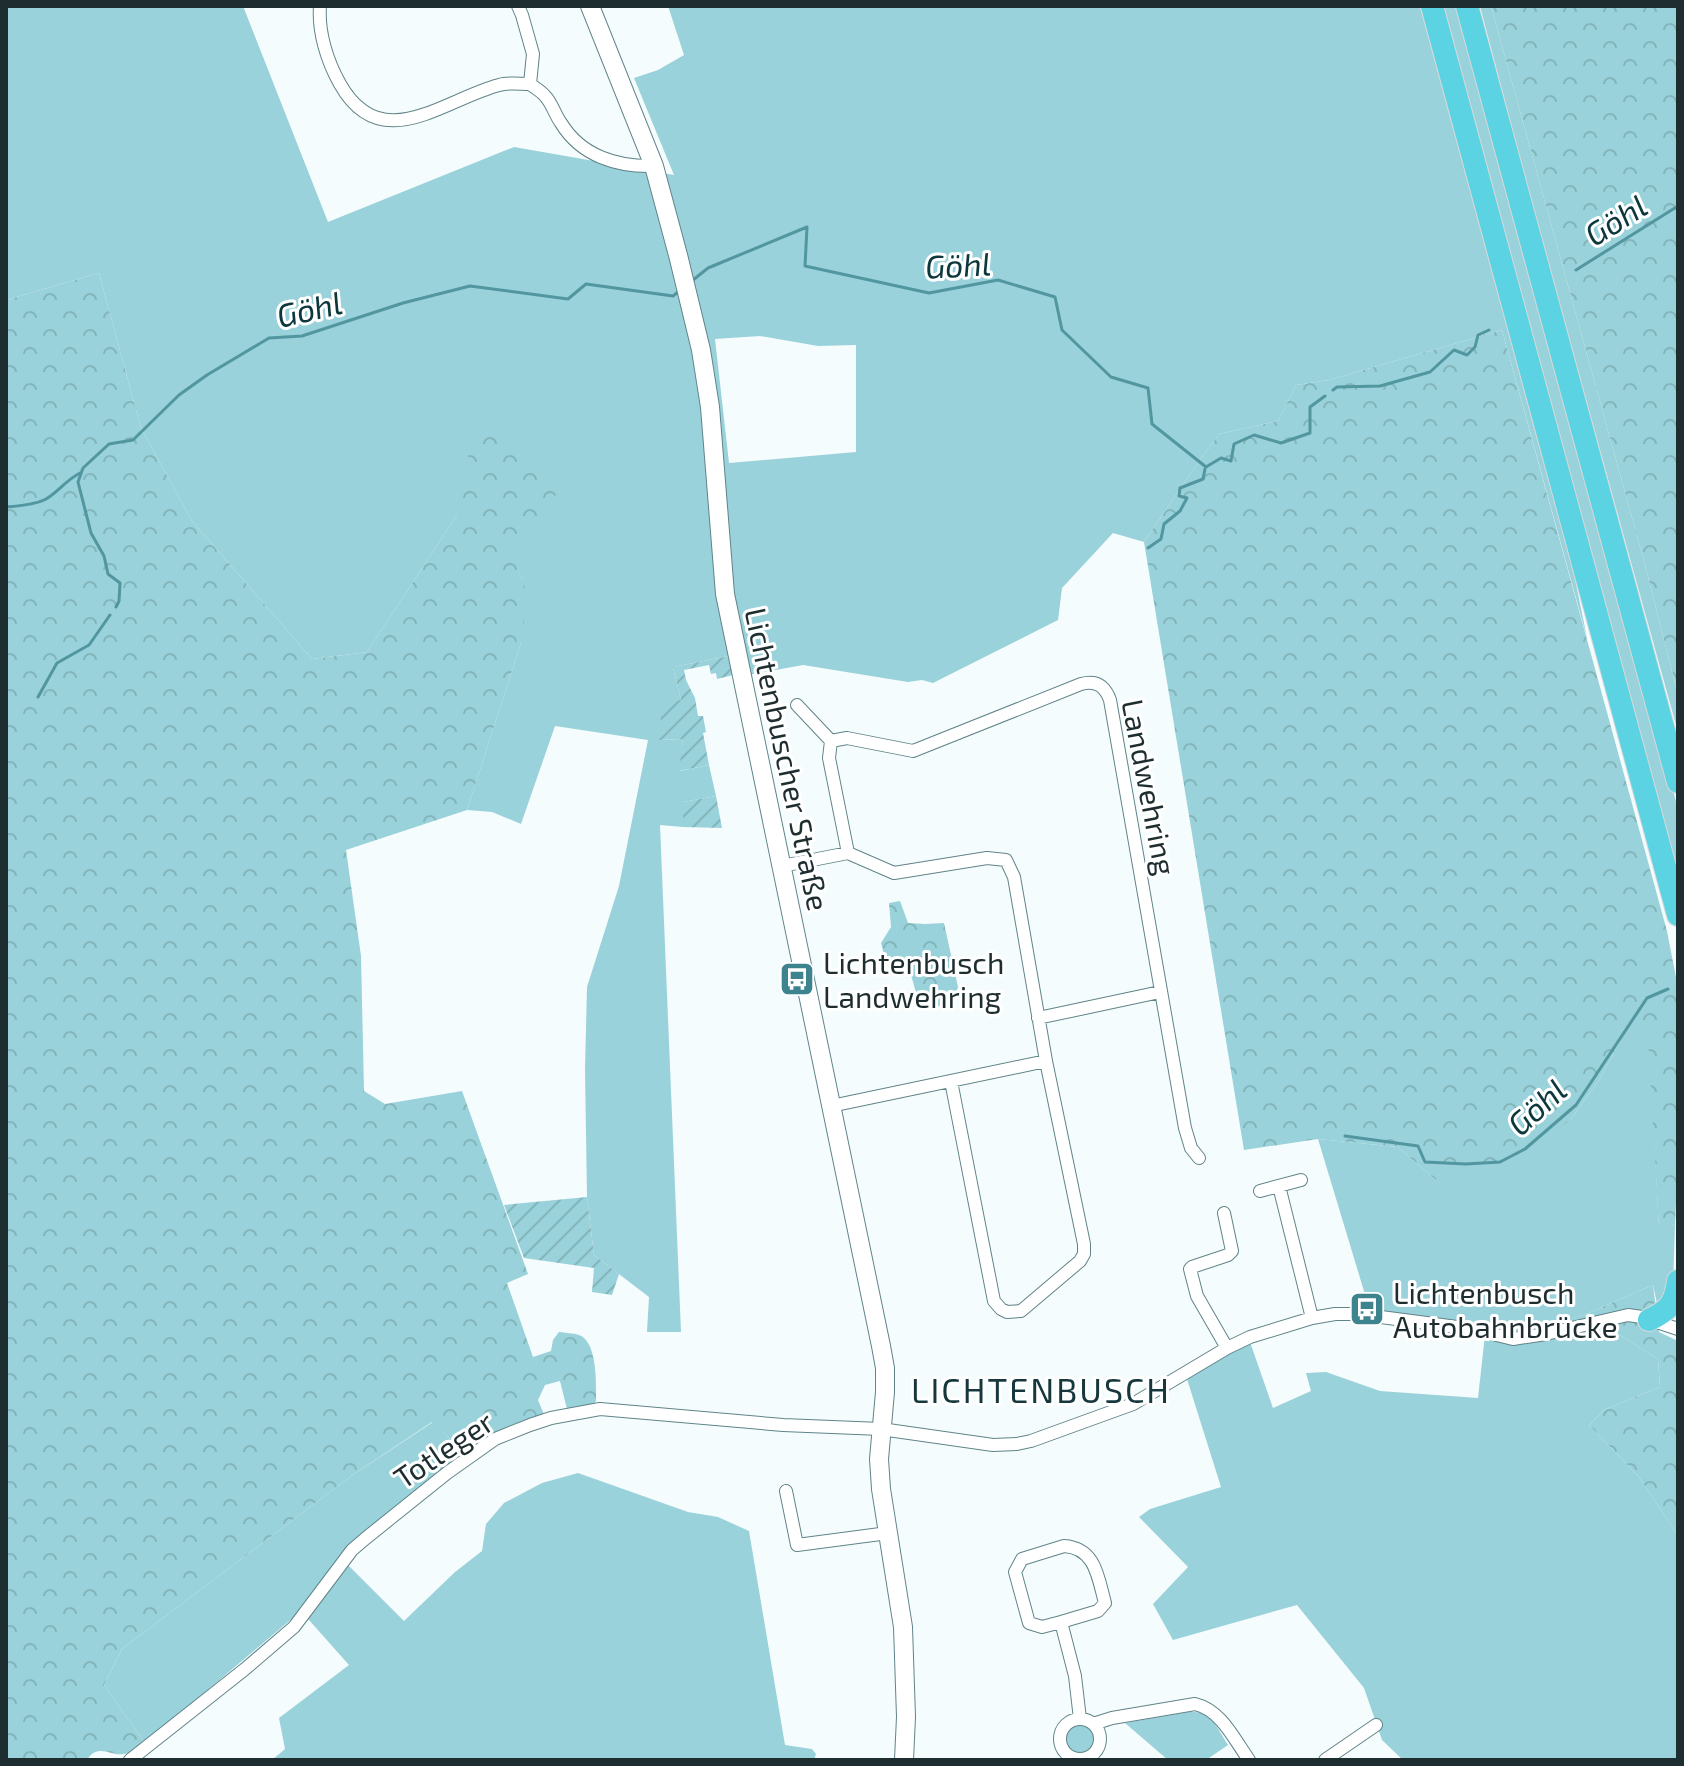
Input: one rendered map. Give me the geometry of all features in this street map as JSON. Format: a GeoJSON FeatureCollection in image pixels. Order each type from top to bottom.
{"type":"FeatureCollection","features":[{"type":"Feature","properties":{"kind":"highway"},"geometry":{"type":"LineString","coordinates":[[1432,6],[1678,915]]}},
{"type":"Feature","properties":{"kind":"highway"},"geometry":{"type":"LineString","coordinates":[[1467,6],[1678,782]]}},
{"type":"Feature","properties":{"kind":"highway"},"geometry":{"type":"LineString","coordinates":[[1649,1320],[1671,1305],[1678,1281]]}},
{"type":"Feature","properties":{"kind":"street"},"geometry":{"type":"LineString","coordinates":[[320,6],[321,34],[334,74],[351,102],[374,118],[392,121],[412,119],[501,84],[530,84],[545,95],[563,127],[580,147],[608,161],[633,167],[654,166]]}},
{"type":"Feature","properties":{"kind":"street"},"geometry":{"type":"LineString","coordinates":[[518,6],[533,54],[530,84]]}},
{"type":"Feature","properties":{"kind":"street","name":"Lichtenbuscher Straße"},"geometry":{"type":"LineString","coordinates":[[590,6],[654,166],[701,350],[710,407],[725,594],[885,1368],[879,1459],[903,1627],[904,1760]]}},
{"type":"Feature","properties":{"kind":"street","name":"Landwehring"},"geometry":{"type":"LineString","coordinates":[[831,741],[847,738],[913,751],[1081,684],[1098,684],[1106,691],[1185,1128],[1191,1148],[1199,1158]]}},
{"type":"Feature","properties":{"kind":"street"},"geometry":{"type":"LineString","coordinates":[[797,705],[831,741],[829,758],[848,853]]}},
{"type":"Feature","properties":{"kind":"street"},"geometry":{"type":"LineString","coordinates":[[782,866],[848,853],[894,873],[987,858],[1006,860],[1014,877],[1046,1061],[1084,1244],[1080,1261],[1021,1311],[1007,1312],[994,1301],[951,1081]]}},
{"type":"Feature","properties":{"kind":"street"},"geometry":{"type":"LineString","coordinates":[[1038,1018],[1160,992]]}},
{"type":"Feature","properties":{"kind":"street"},"geometry":{"type":"LineString","coordinates":[[831,1106],[1046,1061]]}},
{"type":"Feature","properties":{"kind":"street"},"geometry":{"type":"LineString","coordinates":[[1260,1191],[1301,1180]]}},
{"type":"Feature","properties":{"kind":"street"},"geometry":{"type":"LineString","coordinates":[[1279,1186],[1312,1318]]}},
{"type":"Feature","properties":{"kind":"street"},"geometry":{"type":"LineString","coordinates":[[1224,1213],[1232,1251],[1190,1269],[1197,1296],[1227,1348]]}},
{"type":"Feature","properties":{"kind":"street","name":"Totleger"},"geometry":{"type":"LineString","coordinates":[[130,1760],[294,1627],[352,1550],[366,1538],[495,1439],[551,1418],[600,1409],[783,1425],[881,1429],[993,1445],[1017,1444],[1133,1404],[1227,1348],[1263,1332],[1312,1318],[1358,1314],[1472,1329],[1513,1339],[1620,1315],[1635,1315],[1678,1329]]}},
{"type":"Feature","properties":{"kind":"street"},"geometry":{"type":"LineString","coordinates":[[786,1491],[797,1545],[888,1533]]}},
{"type":"Feature","properties":{"kind":"street"},"geometry":{"type":"LineString","coordinates":[[1071,1546],[1095,1564],[1105,1603],[1098,1611],[1061,1622],[1042,1627],[1029,1623],[1015,1572],[1022,1559],[1071,1546]]}},
{"type":"Feature","properties":{"kind":"street"},"geometry":{"type":"LineString","coordinates":[[1061,1622],[1086,1721],[1100,1735],[1098,1748],[1089,1758],[1069,1758],[1061,1747],[1060,1734],[1068,1723],[1086,1721],[1112,1718],[1195,1704],[1206,1706],[1217,1716],[1249,1760]]}},
{"type":"Feature","properties":{"kind":"street"},"geometry":{"type":"LineString","coordinates":[[1325,1760],[1376,1725]]}},
{"type":"Feature","properties":{"kind":"green space"},"geometry":{"type":"Polygon","coordinates":[[[6,6],[243,6],[328,222],[514,147],[674,175],[634,78],[658,70],[684,55],[668,6],[1420,6],[1574,574],[1587,638],[1502,330],[1329,380],[1296,385],[1278,421],[1219,434],[1144,542],[1113,533],[1062,588],[1058,620],[933,683],[922,680],[908,682],[803,665],[748,675],[729,656],[673,667],[681,700],[660,740],[683,739],[680,771],[709,765],[716,796],[683,802],[683,827],[660,825],[681,1332],[647,1332],[649,1297],[594,1255],[587,1197],[585,1070],[587,987],[619,886],[648,740],[555,726],[521,824],[492,812],[467,810],[521,643],[523,580],[512,557],[463,500],[457,515],[367,652],[312,659],[192,521],[141,428],[99,273],[6,300],[6,6]],[[760,336],[715,339],[729,463],[856,452],[856,345],[818,346],[760,336]]]}},
{"type":"Feature","properties":{"kind":"green space"},"geometry":{"type":"Polygon","coordinates":[[[1438,6],[1461,6],[1678,809],[1678,894],[1438,6]]]}},
{"type":"Feature","properties":{"kind":"green space"},"geometry":{"type":"Polygon","coordinates":[[[1480,6],[1491,6],[1645,565],[1678,695],[1678,732],[1533,208],[1480,6]]]}},
{"type":"Feature","properties":{"kind":"green space"},"geometry":{"type":"Polygon","coordinates":[[[1491,6],[1678,6],[1678,695],[1645,565],[1491,6]]]}},
{"type":"Feature","properties":{"kind":"green space"},"geometry":{"type":"Polygon","coordinates":[[[99,273],[141,428],[192,521],[312,659],[367,652],[457,515],[472,438],[481,422],[492,423],[564,483],[513,557],[527,599],[521,643],[467,810],[346,850],[361,956],[364,1091],[385,1104],[462,1091],[528,1274],[507,1283],[533,1357],[551,1351],[553,1340],[559,1332],[577,1334],[585,1339],[595,1365],[596,1401],[583,1408],[567,1409],[560,1381],[545,1385],[538,1400],[545,1417],[495,1433],[459,1455],[449,1438],[432,1422],[351,1476],[122,1649],[104,1685],[145,1743],[122,1754],[96,1752],[87,1760],[6,1760],[6,300],[99,273]]]}},
{"type":"Feature","properties":{"kind":"green space"},"geometry":{"type":"Polygon","coordinates":[[[1502,330],[1667,931],[1678,988],[1675,1224],[1659,1228],[1647,1020],[1632,1020],[1599,1080],[1571,1119],[1518,1162],[1437,1181],[1398,1147],[1318,1139],[1244,1150],[1144,542],[1219,434],[1278,421],[1296,385],[1329,380],[1502,330]]]}},
{"type":"Feature","properties":{"kind":"green space"},"geometry":{"type":"Polygon","coordinates":[[[729,656],[733,675],[717,679],[716,673],[711,674],[709,665],[684,670],[698,716],[703,716],[709,765],[679,771],[683,739],[659,740],[662,704],[681,700],[673,667],[729,656]]]}},
{"type":"Feature","properties":{"kind":"green space"},"geometry":{"type":"Polygon","coordinates":[[[716,796],[722,828],[683,827],[683,802],[716,796]]]}},
{"type":"Feature","properties":{"kind":"green space"},"geometry":{"type":"Polygon","coordinates":[[[900,901],[908,923],[944,923],[958,987],[953,1002],[936,1007],[920,1004],[907,969],[884,955],[881,943],[891,927],[889,903],[900,901]]]}},
{"type":"Feature","properties":{"kind":"green space"},"geometry":{"type":"Polygon","coordinates":[[[1632,1020],[1648,1020],[1659,1227],[1675,1224],[1673,1287],[1658,1308],[1653,1285],[1586,1314],[1554,1324],[1564,1338],[1603,1331],[1620,1335],[1658,1359],[1660,1387],[1604,1410],[1589,1425],[1639,1477],[1678,1536],[1678,1760],[1403,1760],[1382,1740],[1364,1688],[1297,1605],[1173,1640],[1153,1604],[1188,1567],[1139,1517],[1150,1509],[1221,1487],[1187,1379],[1250,1342],[1273,1408],[1311,1391],[1306,1373],[1326,1372],[1380,1391],[1478,1398],[1486,1326],[1370,1311],[1318,1139],[1398,1147],[1437,1181],[1571,1119],[1599,1080],[1632,1020]]]}},
{"type":"Feature","properties":{"kind":"green space"},"geometry":{"type":"Polygon","coordinates":[[[587,1197],[594,1255],[619,1274],[612,1295],[592,1292],[594,1268],[524,1258],[504,1205],[587,1197]]]}},
{"type":"Feature","properties":{"kind":"green space"},"geometry":{"type":"Polygon","coordinates":[[[1653,1285],[1659,1332],[1678,1341],[1678,1536],[1639,1477],[1589,1425],[1604,1410],[1660,1387],[1658,1359],[1620,1335],[1603,1331],[1564,1338],[1553,1324],[1586,1314],[1653,1285]]]}},
{"type":"Feature","properties":{"kind":"green space"},"geometry":{"type":"Polygon","coordinates":[[[433,1422],[449,1438],[459,1455],[445,1472],[341,1558],[404,1621],[455,1572],[482,1551],[486,1524],[504,1503],[542,1483],[578,1473],[688,1512],[718,1517],[749,1531],[785,1745],[812,1749],[816,1754],[814,1760],[272,1760],[285,1749],[279,1718],[349,1665],[301,1611],[145,1743],[104,1685],[122,1649],[351,1476],[433,1422]]]}},
{"type":"Feature","properties":{"kind":"green space"},"geometry":{"type":"Polygon","coordinates":[[[1188,1712],[1208,1717],[1228,1745],[1206,1760],[1168,1760],[1125,1723],[1188,1712]]]}},
{"type":"Feature","properties":{"kind":"green space"},"geometry":{"type":"Polygon","coordinates":[[[1080,1724],[1091,1728],[1095,1739],[1091,1750],[1080,1754],[1069,1750],[1065,1739],[1069,1728],[1080,1724]]]}},
{"type":"Feature","properties":{"kind":"waterway","name":"Göhl"},"geometry":{"type":"LineString","coordinates":[[1576,270],[1678,206]]}},
{"type":"Feature","properties":{"kind":"waterway","name":"Göhl"},"geometry":{"type":"LineString","coordinates":[[693,280],[708,268],[807,227],[805,266],[929,293],[998,280],[1055,297],[1062,330],[1111,377],[1148,388],[1152,424],[1206,467],[1221,458],[1231,461],[1234,444],[1254,435],[1281,443],[1310,433],[1310,407],[1325,396]]}},
{"type":"Feature","properties":{"kind":"waterway","name":"Göhl"},"geometry":{"type":"LineString","coordinates":[[116,607],[120,583],[108,574],[104,556],[91,533],[78,482],[83,468],[109,444],[133,440],[179,395],[269,338],[302,336],[403,303],[470,286],[568,299],[586,284],[673,296],[678,292]]}},
{"type":"Feature","properties":{"kind":"waterway","name":"Göhl"},"geometry":{"type":"LineString","coordinates":[[1333,390],[1337,387],[1380,386],[1430,372],[1454,350],[1467,355],[1475,347],[1478,335],[1489,330]]}},
{"type":"Feature","properties":{"kind":"waterway"},"geometry":{"type":"LineString","coordinates":[[1148,548],[1161,539],[1164,524],[1180,511],[1187,498],[1179,496],[1180,488],[1203,479],[1205,469]]}},
{"type":"Feature","properties":{"kind":"waterway","name":"Göhl"},"geometry":{"type":"LineString","coordinates":[[6,507],[44,500],[80,473]]}},
{"type":"Feature","properties":{"kind":"waterway","name":"Göhl"},"geometry":{"type":"LineString","coordinates":[[38,697],[57,663],[89,645],[110,615]]}},
{"type":"Feature","properties":{"kind":"waterway","name":"Göhl"},"geometry":{"type":"LineString","coordinates":[[1345,1136],[1418,1146],[1425,1162],[1500,1162],[1525,1149],[1576,1105],[1647,998],[1668,989]]}},
{"type":"Feature","properties":{"kind":"place","name":"Lichtenbusch Landwehring"},"geometry":{"type":"Point","coordinates":[797,979]}},
{"type":"Feature","properties":{"kind":"place","name":"Lichtenbusch Autobahnbrücke"},"geometry":{"type":"Point","coordinates":[1367,1309]}},
{"type":"Feature","properties":{"kind":"district","name":"LICHTENBUSCH"},"geometry":{"type":"Point","coordinates":[1041,1389]}}]}
